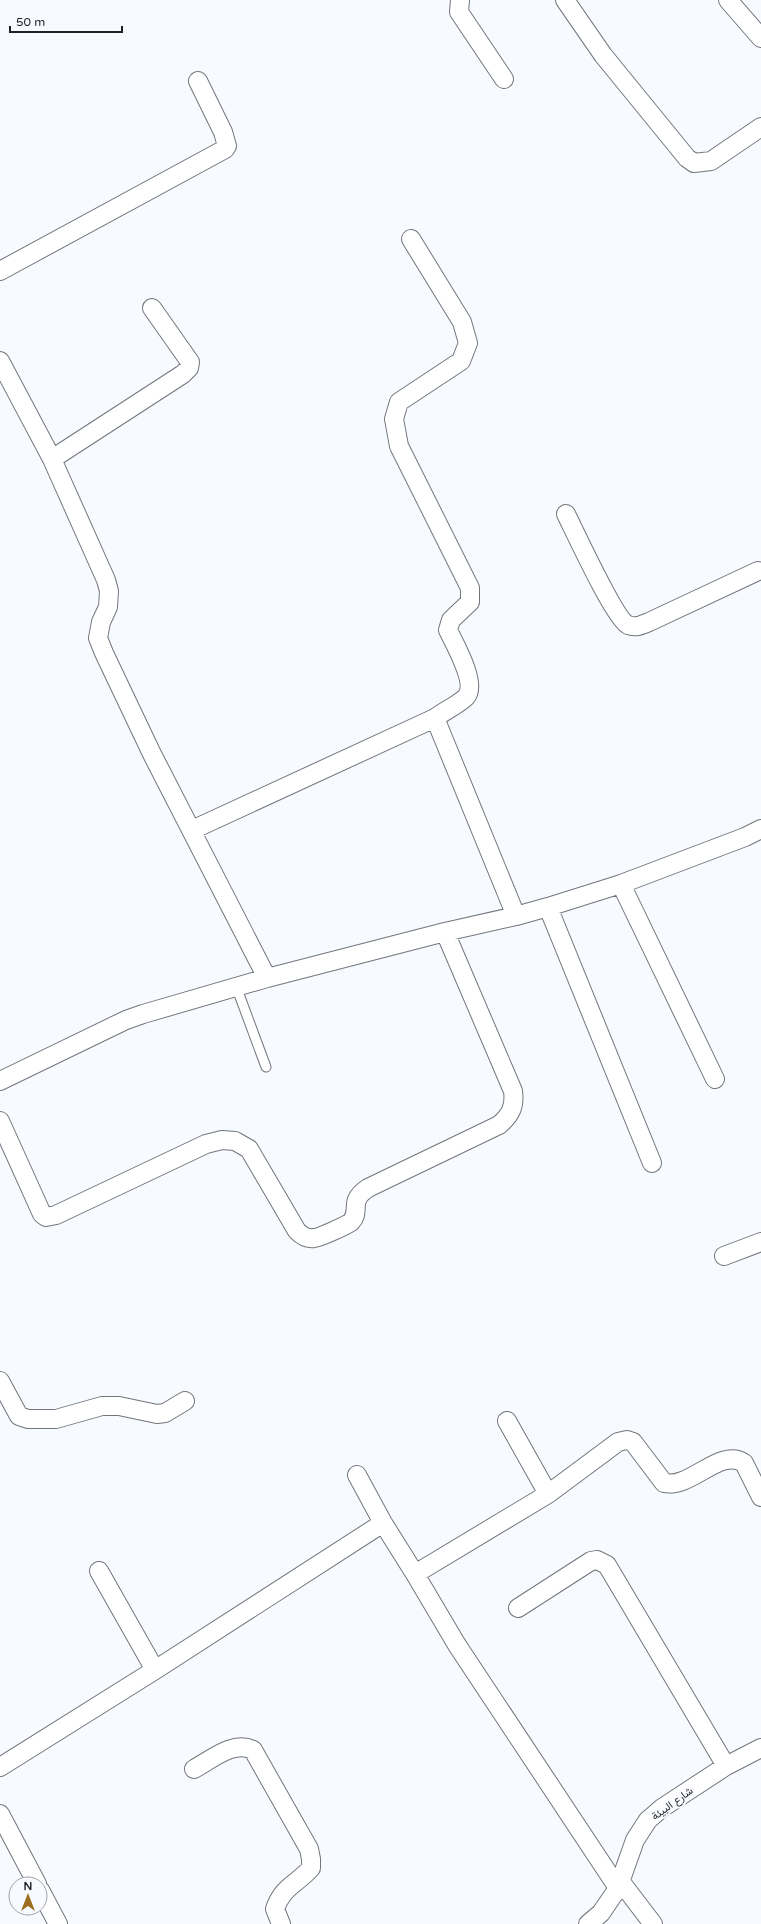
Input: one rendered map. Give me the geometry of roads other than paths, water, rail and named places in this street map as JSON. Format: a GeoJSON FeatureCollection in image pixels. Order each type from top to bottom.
{"type":"FeatureCollection","features":[{"type":"Feature","properties":{"kind":"street"},"geometry":{"type":"LineString","coordinates":[[460,0],[459,12],[504,79]]}},
{"type":"Feature","properties":{"kind":"street"},"geometry":{"type":"LineString","coordinates":[[565,0],[603,55],[687,158],[694,163],[710,161],[761,127]]}},
{"type":"Feature","properties":{"kind":"street"},"geometry":{"type":"LineString","coordinates":[[728,0],[761,38]]}},
{"type":"Feature","properties":{"kind":"street"},"geometry":{"type":"LineString","coordinates":[[0,270],[225,149],[227,146],[223,132],[198,81]]}},
{"type":"Feature","properties":{"kind":"street"},"geometry":{"type":"LineString","coordinates":[[192,830],[435,718],[466,696],[469,689],[468,674],[448,630],[451,620],[470,602],[470,588],[399,446],[394,419],[399,402],[461,361],[468,343],[462,322],[411,239]]}},
{"type":"Feature","properties":{"kind":"street"},"geometry":{"type":"LineString","coordinates":[[52,458],[158,392],[189,368],[190,362],[152,308]]}},
{"type":"Feature","properties":{"kind":"street"},"geometry":{"type":"LineString","coordinates":[[0,361],[52,458],[106,580],[109,592],[108,607],[101,622],[98,638],[104,654],[152,754],[267,978]]}},
{"type":"Feature","properties":{"kind":"street"},"geometry":{"type":"LineString","coordinates":[[566,514],[601,585],[619,615],[627,624],[636,627],[760,574]]}},
{"type":"Feature","properties":{"kind":"street"},"geometry":{"type":"LineString","coordinates":[[435,718],[516,916]]}},
{"type":"Feature","properties":{"kind":"street"},"geometry":{"type":"LineString","coordinates":[[0,1081],[126,1020],[165,1006],[236,986],[548,907],[621,884],[745,837],[761,829]]}},
{"type":"Feature","properties":{"kind":"street"},"geometry":{"type":"LineString","coordinates":[[621,884],[715,1079]]}},
{"type":"Feature","properties":{"kind":"street"},"geometry":{"type":"LineString","coordinates":[[548,907],[652,1163]]}},
{"type":"Feature","properties":{"kind":"street"},"geometry":{"type":"LineString","coordinates":[[0,1121],[42,1214],[46,1216],[56,1215],[206,1144],[222,1140],[235,1141],[249,1149],[298,1231],[304,1237],[314,1239],[350,1223],[354,1216],[356,1200],[359,1194],[500,1125],[508,1118],[513,1108],[513,1091],[445,932]]}},
{"type":"Feature","properties":{"kind":"street"},"geometry":{"type":"LineString","coordinates":[[724,1256],[761,1242]]}},
{"type":"Feature","properties":{"kind":"street"},"geometry":{"type":"LineString","coordinates":[[0,1381],[19,1416],[28,1419],[56,1419],[102,1406],[119,1406],[157,1414],[165,1413],[184,1400]]}},
{"type":"Feature","properties":{"kind":"street"},"geometry":{"type":"LineString","coordinates":[[507,1421],[548,1494]]}},
{"type":"Feature","properties":{"kind":"street"},"geometry":{"type":"LineString","coordinates":[[415,1574],[548,1494],[618,1442],[627,1440],[632,1442],[664,1483],[681,1483],[724,1460],[739,1460],[744,1462],[761,1498]]}},
{"type":"Feature","properties":{"kind":"street"},"geometry":{"type":"LineString","coordinates":[[357,1475],[383,1523],[457,1645],[523,1748],[620,1885],[652,1924]]}},
{"type":"Feature","properties":{"kind":"street"},"geometry":{"type":"LineString","coordinates":[[0,1767],[155,1670],[383,1523]]}},
{"type":"Feature","properties":{"kind":"street"},"geometry":{"type":"LineString","coordinates":[[518,1608],[591,1561],[597,1560],[607,1565],[726,1766]]}},
{"type":"Feature","properties":{"kind":"street"},"geometry":{"type":"LineString","coordinates":[[99,1571],[155,1670]]}},
{"type":"Feature","properties":{"kind":"street"},"geometry":{"type":"LineString","coordinates":[[194,1769],[232,1748],[240,1747],[253,1750],[309,1850],[311,1859],[311,1868],[284,1890],[278,1900],[275,1909],[281,1924]]}},
{"type":"Feature","properties":{"kind":"street","name":"شارع البيئة"},"geometry":{"type":"LineString","coordinates":[[588,1924],[601,1913],[620,1885],[635,1840],[648,1820],[662,1808],[726,1766],[761,1748]]}},
{"type":"Feature","properties":{"kind":"street"},"geometry":{"type":"LineString","coordinates":[[0,1814],[33,1876]]}},
{"type":"Feature","properties":{"kind":"street"},"geometry":{"type":"LineString","coordinates":[[48,1905],[58,1924]]}},
{"type":"Feature","properties":{"kind":"lane"},"geometry":{"type":"LineString","coordinates":[[236,986],[266,1067]]}}]}
